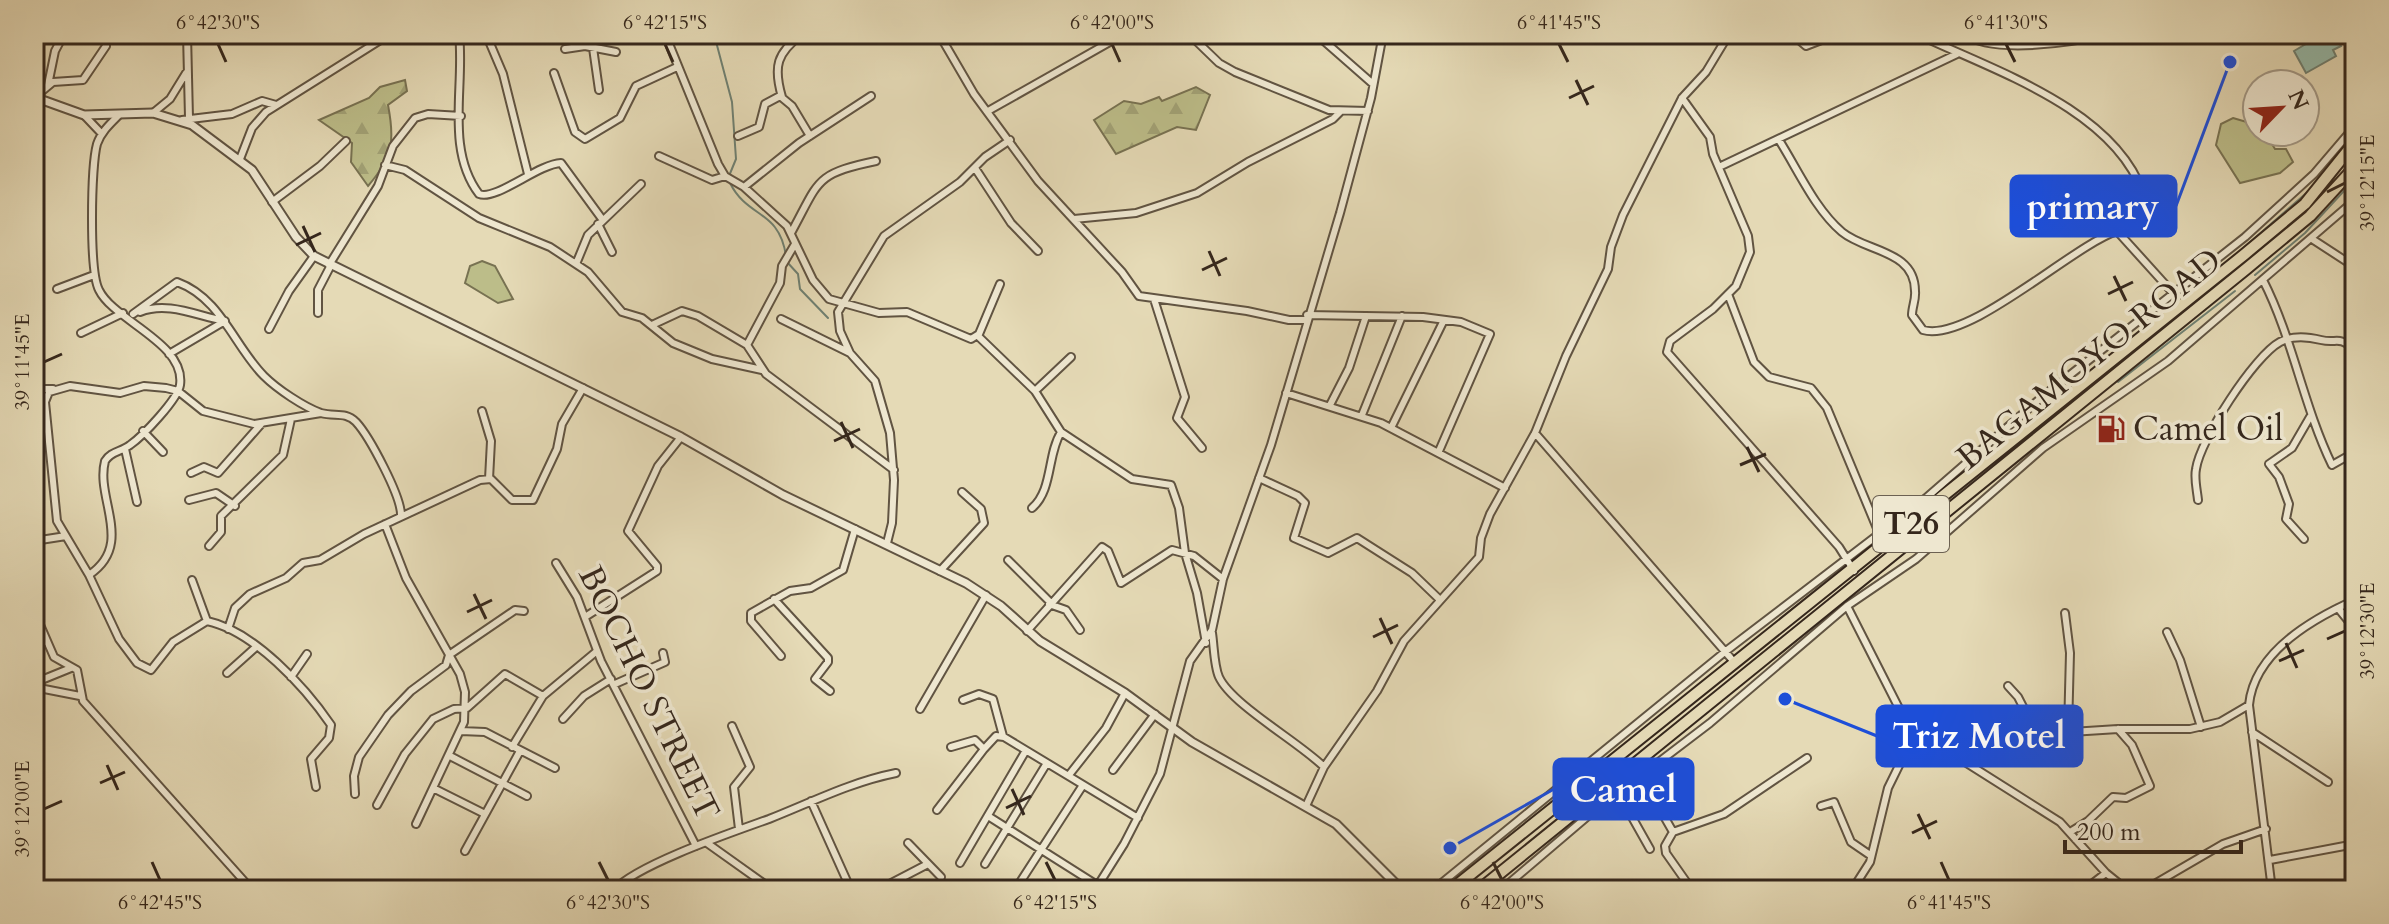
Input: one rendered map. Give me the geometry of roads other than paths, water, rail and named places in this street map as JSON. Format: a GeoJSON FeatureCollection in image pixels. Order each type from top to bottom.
{"type":"FeatureCollection","features":[{"type":"Feature","properties":{"kind":"highway","name":"BAGAMOYO ROAD"},"geometry":{"type":"LineString","coordinates":[[1451,890],[1854,571],[2305,204],[2355,142]]}},
{"type":"Feature","properties":{"kind":"highway","name":"BAGAMOYO ROAD"},"geometry":{"type":"LineString","coordinates":[[1479,890],[2246,269],[2310,216],[2355,167]]}},
{"type":"Feature","properties":{"kind":"street"},"geometry":{"type":"LineString","coordinates":[[48,85],[55,51],[64,34]]}},
{"type":"Feature","properties":{"kind":"street"},"geometry":{"type":"LineString","coordinates":[[186,119],[187,34]]}},
{"type":"Feature","properties":{"kind":"street"},"geometry":{"type":"LineString","coordinates":[[240,159],[252,128],[276,105],[390,34]]}},
{"type":"Feature","properties":{"kind":"street"},"geometry":{"type":"LineString","coordinates":[[459,34],[459,149],[468,176],[479,194],[490,195],[528,174],[561,163],[600,222],[612,252]]}},
{"type":"Feature","properties":{"kind":"street"},"geometry":{"type":"LineString","coordinates":[[486,34],[503,74],[528,174]]}},
{"type":"Feature","properties":{"kind":"street"},"geometry":{"type":"LineString","coordinates":[[591,34],[599,90]]}},
{"type":"Feature","properties":{"kind":"street"},"geometry":{"type":"LineString","coordinates":[[665,34],[725,176],[744,187],[791,233],[819,288],[841,304],[879,313],[907,312],[964,337],[978,336],[1035,391],[1061,432],[1132,479],[1171,485],[1179,508],[1185,553],[1197,593],[1206,643]]}},
{"type":"Feature","properties":{"kind":"street"},"geometry":{"type":"LineString","coordinates":[[802,34],[781,52],[776,66],[782,97],[810,136]]}},
{"type":"Feature","properties":{"kind":"street"},"geometry":{"type":"LineString","coordinates":[[939,34],[1038,181],[1139,296],[1307,318],[1402,316],[1444,320],[1469,325],[1491,335],[1439,451]]}},
{"type":"Feature","properties":{"kind":"street"},"geometry":{"type":"LineString","coordinates":[[988,111],[1124,34]]}},
{"type":"Feature","properties":{"kind":"street"},"geometry":{"type":"LineString","coordinates":[[1189,34],[1219,63],[1235,72],[1329,110],[1368,111]]}},
{"type":"Feature","properties":{"kind":"street"},"geometry":{"type":"LineString","coordinates":[[1316,34],[1373,84]]}},
{"type":"Feature","properties":{"kind":"street"},"geometry":{"type":"LineString","coordinates":[[988,816],[1040,846],[1096,888],[1138,818],[1165,762],[1171,725],[1190,661],[1206,643],[1212,630],[1223,579],[1286,393],[1368,111],[1383,34]]}},
{"type":"Feature","properties":{"kind":"street"},"geometry":{"type":"LineString","coordinates":[[1306,806],[1324,767],[1364,711],[1404,641],[1438,598],[1479,557],[1484,528],[1535,433],[1566,356],[1608,269],[1611,247],[1623,215],[1682,98],[1706,72],[1729,34]]}},
{"type":"Feature","properties":{"kind":"street"},"geometry":{"type":"LineString","coordinates":[[1792,34],[1806,46],[1837,34]]}},
{"type":"Feature","properties":{"kind":"street"},"geometry":{"type":"LineString","coordinates":[[1917,34],[2042,93],[2085,118],[2119,155],[2143,193]]}},
{"type":"Feature","properties":{"kind":"street"},"geometry":{"type":"LineString","coordinates":[[1964,34],[1983,42],[2023,43],[2071,42],[2109,34]]}},
{"type":"Feature","properties":{"kind":"street"},"geometry":{"type":"LineString","coordinates":[[2349,34],[2355,45]]}},
{"type":"Feature","properties":{"kind":"street"},"geometry":{"type":"LineString","coordinates":[[106,46],[83,80],[48,85],[34,97],[84,115],[153,113],[186,119],[232,114],[262,101],[276,105]]}},
{"type":"Feature","properties":{"kind":"street"},"geometry":{"type":"LineString","coordinates":[[565,49],[585,46],[616,52]]}},
{"type":"Feature","properties":{"kind":"street"},"geometry":{"type":"LineString","coordinates":[[1719,167],[1957,54]]}},
{"type":"Feature","properties":{"kind":"street"},"geometry":{"type":"LineString","coordinates":[[554,73],[575,132],[585,139],[620,118],[636,86],[677,67]]}},
{"type":"Feature","properties":{"kind":"street"},"geometry":{"type":"LineString","coordinates":[[153,113],[170,99],[187,69]]}},
{"type":"Feature","properties":{"kind":"street"},"geometry":{"type":"LineString","coordinates":[[744,187],[810,136],[871,96]]}},
{"type":"Feature","properties":{"kind":"street"},"geometry":{"type":"LineString","coordinates":[[738,136],[758,129],[765,104],[782,97]]}},
{"type":"Feature","properties":{"kind":"street"},"geometry":{"type":"LineString","coordinates":[[1682,98],[1704,125],[1750,245],[1746,268],[1728,294],[1670,341],[1668,356],[1846,557],[1854,571]]}},
{"type":"Feature","properties":{"kind":"street"},"geometry":{"type":"LineString","coordinates":[[1074,219],[1136,213],[1208,189],[1248,162],[1333,119],[1341,111]]}},
{"type":"Feature","properties":{"kind":"street"},"geometry":{"type":"LineString","coordinates":[[84,115],[102,134]]}},
{"type":"Feature","properties":{"kind":"street"},"geometry":{"type":"LineString","coordinates":[[89,575],[103,564],[110,541],[112,516],[103,466],[107,456],[125,449],[143,431],[178,391],[180,375],[169,354],[132,318],[101,294],[94,275],[94,177],[102,134],[119,115]]}},
{"type":"Feature","properties":{"kind":"street"},"geometry":{"type":"LineString","coordinates":[[318,313],[318,290],[369,201],[393,146],[416,117],[461,116]]}},
{"type":"Feature","properties":{"kind":"street"},"geometry":{"type":"LineString","coordinates":[[186,119],[252,170],[301,244],[314,256],[681,437],[783,495],[887,543],[986,595],[1027,631],[1125,693],[1192,742],[1306,806],[1353,837],[1402,890]]}},
{"type":"Feature","properties":{"kind":"street"},"geometry":{"type":"LineString","coordinates":[[1433,890],[1726,651],[1879,533],[2245,237],[2297,190],[2355,126]]}},
{"type":"Feature","properties":{"kind":"street"},"geometry":{"type":"LineString","coordinates":[[887,543],[892,523],[894,470],[890,433],[871,376],[850,353],[838,322],[841,304],[884,236],[1010,140]]}},
{"type":"Feature","properties":{"kind":"street"},"geometry":{"type":"LineString","coordinates":[[1779,140],[1819,205],[1843,233],[1891,255],[1909,269],[1916,290],[1912,315],[1923,330],[1934,332],[1954,326],[1994,307],[2117,231],[2173,293]]}},
{"type":"Feature","properties":{"kind":"street"},"geometry":{"type":"LineString","coordinates":[[272,202],[320,166],[346,141]]}},
{"type":"Feature","properties":{"kind":"street"},"geometry":{"type":"LineString","coordinates":[[659,156],[712,180],[725,176]]}},
{"type":"Feature","properties":{"kind":"street"},"geometry":{"type":"LineString","coordinates":[[791,233],[815,187],[829,173],[876,161]]}},
{"type":"Feature","properties":{"kind":"street"},"geometry":{"type":"LineString","coordinates":[[385,165],[405,170],[467,211],[532,238],[576,264],[601,285],[622,312],[652,325],[673,343],[712,359],[762,370]]}},
{"type":"Feature","properties":{"kind":"street"},"geometry":{"type":"LineString","coordinates":[[975,168],[1011,223],[1038,251]]}},
{"type":"Feature","properties":{"kind":"street"},"geometry":{"type":"LineString","coordinates":[[576,264],[583,243],[600,222],[641,184]]}},
{"type":"Feature","properties":{"kind":"street"},"geometry":{"type":"LineString","coordinates":[[1501,890],[1710,723],[1847,606],[1916,559],[2043,448],[2168,361],[2355,200]]}},
{"type":"Feature","properties":{"kind":"street"},"geometry":{"type":"LineString","coordinates":[[2312,239],[2355,267]]}},
{"type":"Feature","properties":{"kind":"street"},"geometry":{"type":"LineString","coordinates":[[747,345],[781,282],[782,266],[795,244]]}},
{"type":"Feature","properties":{"kind":"street"},"geometry":{"type":"LineString","coordinates":[[269,329],[289,291],[314,256]]}},
{"type":"Feature","properties":{"kind":"street"},"geometry":{"type":"LineString","coordinates":[[57,289],[94,275]]}},
{"type":"Feature","properties":{"kind":"street"},"geometry":{"type":"LineString","coordinates":[[2263,280],[2281,315],[2310,417],[2332,465],[2355,452]]}},
{"type":"Feature","properties":{"kind":"street"},"geometry":{"type":"LineString","coordinates":[[132,318],[177,282],[202,298],[225,321],[265,377],[321,413]]}},
{"type":"Feature","properties":{"kind":"street"},"geometry":{"type":"LineString","coordinates":[[978,336],[1000,284]]}},
{"type":"Feature","properties":{"kind":"street"},"geometry":{"type":"LineString","coordinates":[[1728,294],[1754,362],[1769,377],[1811,388],[1827,408],[1879,533]]}},
{"type":"Feature","properties":{"kind":"street"},"geometry":{"type":"LineString","coordinates":[[1154,299],[1185,397],[1177,418],[1202,448]]}},
{"type":"Feature","properties":{"kind":"street"},"geometry":{"type":"LineString","coordinates":[[132,318],[154,308],[177,309],[225,321]]}},
{"type":"Feature","properties":{"kind":"street"},"geometry":{"type":"LineString","coordinates":[[652,325],[687,311],[747,345],[762,370],[894,470]]}},
{"type":"Feature","properties":{"kind":"street"},"geometry":{"type":"LineString","coordinates":[[81,333],[123,313]]}},
{"type":"Feature","properties":{"kind":"street"},"geometry":{"type":"LineString","coordinates":[[1330,405],[1349,368],[1366,316]]}},
{"type":"Feature","properties":{"kind":"street"},"geometry":{"type":"LineString","coordinates":[[1362,415],[1402,316]]}},
{"type":"Feature","properties":{"kind":"street"},"geometry":{"type":"LineString","coordinates":[[781,319],[797,330],[850,353]]}},
{"type":"Feature","properties":{"kind":"street"},"geometry":{"type":"LineString","coordinates":[[1391,428],[1444,320]]}},
{"type":"Feature","properties":{"kind":"street"},"geometry":{"type":"LineString","coordinates":[[169,354],[225,321]]}},
{"type":"Feature","properties":{"kind":"street"},"geometry":{"type":"LineString","coordinates":[[2198,500],[2197,464],[2226,405],[2272,349],[2287,340],[2311,336],[2323,341],[2337,339],[2355,349]]}},
{"type":"Feature","properties":{"kind":"street"},"geometry":{"type":"LineString","coordinates":[[1035,391],[1071,357]]}},
{"type":"Feature","properties":{"kind":"street"},"geometry":{"type":"LineString","coordinates":[[34,389],[70,386],[125,393],[144,386],[178,391],[203,411],[246,423],[321,413],[346,414],[357,423],[394,489],[401,516]]}},
{"type":"Feature","properties":{"kind":"street"},"geometry":{"type":"LineString","coordinates":[[228,629],[235,608],[250,594],[286,578],[303,563],[320,560],[401,516],[480,480],[489,479],[512,500],[533,500],[557,449],[562,424],[583,388]]}},
{"type":"Feature","properties":{"kind":"street"},"geometry":{"type":"LineString","coordinates":[[53,389],[45,402],[51,490],[57,521],[89,575],[119,639],[146,670],[155,669],[173,642],[207,621]]}},
{"type":"Feature","properties":{"kind":"street"},"geometry":{"type":"LineString","coordinates":[[1286,393],[1362,415],[1439,451],[1460,467],[1505,488]]}},
{"type":"Feature","properties":{"kind":"street"},"geometry":{"type":"LineString","coordinates":[[482,411],[491,441],[489,479]]}},
{"type":"Feature","properties":{"kind":"street"},"geometry":{"type":"LineString","coordinates":[[2304,539],[2286,519],[2289,504],[2279,477],[2269,464],[2292,448],[2310,417]]}},
{"type":"Feature","properties":{"kind":"street"},"geometry":{"type":"LineString","coordinates":[[209,546],[221,532],[221,516],[235,506],[283,455],[291,419]]}},
{"type":"Feature","properties":{"kind":"street"},"geometry":{"type":"LineString","coordinates":[[191,473],[204,467],[218,473],[262,423]]}},
{"type":"Feature","properties":{"kind":"street"},"geometry":{"type":"LineString","coordinates":[[143,431],[163,452]]}},
{"type":"Feature","properties":{"kind":"street"},"geometry":{"type":"LineString","coordinates":[[1032,508],[1042,498],[1052,451],[1061,432]]}},
{"type":"Feature","properties":{"kind":"street"},"geometry":{"type":"LineString","coordinates":[[1535,433],[1736,663]]}},
{"type":"Feature","properties":{"kind":"street"},"geometry":{"type":"LineString","coordinates":[[585,617],[657,571],[657,566],[628,531],[658,466],[681,437]]}},
{"type":"Feature","properties":{"kind":"street"},"geometry":{"type":"LineString","coordinates":[[125,449],[137,502]]}},
{"type":"Feature","properties":{"kind":"street"},"geometry":{"type":"LineString","coordinates":[[1259,478],[1298,496],[1305,503],[1294,538],[1328,553],[1357,538],[1412,573],[1438,598]]}},
{"type":"Feature","properties":{"kind":"street"},"geometry":{"type":"LineString","coordinates":[[940,571],[984,523],[981,509],[962,492]]}},
{"type":"Feature","properties":{"kind":"street"},"geometry":{"type":"LineString","coordinates":[[189,500],[216,493],[235,506]]}},
{"type":"Feature","properties":{"kind":"street"},"geometry":{"type":"LineString","coordinates":[[385,524],[406,578],[460,674],[467,708],[461,731],[416,824]]}},
{"type":"Feature","properties":{"kind":"street"},"geometry":{"type":"LineString","coordinates":[[781,656],[750,618],[753,610],[790,591],[811,588],[843,570],[855,529]]}},
{"type":"Feature","properties":{"kind":"street"},"geometry":{"type":"LineString","coordinates":[[34,541],[66,536]]}},
{"type":"Feature","properties":{"kind":"street"},"geometry":{"type":"LineString","coordinates":[[1027,631],[1102,547],[1108,551],[1121,583],[1142,572],[1166,551],[1185,553],[1223,579]]}},
{"type":"Feature","properties":{"kind":"street"},"geometry":{"type":"LineString","coordinates":[[1008,560],[1050,603],[1066,610],[1080,630]]}},
{"type":"Feature","properties":{"kind":"street","name":"BOCHO STREET"},"geometry":{"type":"LineString","coordinates":[[556,563],[696,846]]}},
{"type":"Feature","properties":{"kind":"street"},"geometry":{"type":"LineString","coordinates":[[192,580],[207,621],[228,629],[256,647],[291,677],[331,725],[329,738],[311,759],[316,787]]}},
{"type":"Feature","properties":{"kind":"street"},"geometry":{"type":"LineString","coordinates":[[920,709],[986,595]]}},
{"type":"Feature","properties":{"kind":"street"},"geometry":{"type":"LineString","coordinates":[[774,599],[828,658],[815,679],[830,691]]}},
{"type":"Feature","properties":{"kind":"street"},"geometry":{"type":"LineString","coordinates":[[2272,890],[2249,705],[2255,680],[2271,657],[2294,635],[2355,600]]}},
{"type":"Feature","properties":{"kind":"street"},"geometry":{"type":"LineString","coordinates":[[1847,606],[1897,706],[1915,733],[1956,755],[2070,832],[2106,873],[2127,890]]}},
{"type":"Feature","properties":{"kind":"street"},"geometry":{"type":"LineString","coordinates":[[2338,608],[2355,629]]}},
{"type":"Feature","properties":{"kind":"street"},"geometry":{"type":"LineString","coordinates":[[355,794],[355,767],[368,742],[411,691],[446,665],[449,655],[515,610],[524,611]]}},
{"type":"Feature","properties":{"kind":"street"},"geometry":{"type":"LineString","coordinates":[[34,611],[57,660],[73,667],[79,674],[80,696]]}},
{"type":"Feature","properties":{"kind":"street"},"geometry":{"type":"LineString","coordinates":[[2065,613],[2070,653],[2068,731]]}},
{"type":"Feature","properties":{"kind":"street"},"geometry":{"type":"LineString","coordinates":[[1212,630],[1217,673],[1228,690],[1304,747],[1324,767]]}},
{"type":"Feature","properties":{"kind":"street"},"geometry":{"type":"LineString","coordinates":[[2167,632],[2180,660],[2201,727]]}},
{"type":"Feature","properties":{"kind":"street"},"geometry":{"type":"LineString","coordinates":[[34,646],[46,641]]}},
{"type":"Feature","properties":{"kind":"street"},"geometry":{"type":"LineString","coordinates":[[227,673],[256,647]]}},
{"type":"Feature","properties":{"kind":"street"},"geometry":{"type":"LineString","coordinates":[[512,747],[543,696],[597,651]]}},
{"type":"Feature","properties":{"kind":"street"},"geometry":{"type":"LineString","coordinates":[[563,719],[584,696],[665,662],[663,653]]}},
{"type":"Feature","properties":{"kind":"street"},"geometry":{"type":"LineString","coordinates":[[291,677],[307,654]]}},
{"type":"Feature","properties":{"kind":"street"},"geometry":{"type":"LineString","coordinates":[[34,685],[73,667]]}},
{"type":"Feature","properties":{"kind":"street"},"geometry":{"type":"LineString","coordinates":[[377,805],[405,754],[433,719],[454,709],[467,708],[505,674],[543,696]]}},
{"type":"Feature","properties":{"kind":"street"},"geometry":{"type":"LineString","coordinates":[[34,685],[80,696],[251,890]]}},
{"type":"Feature","properties":{"kind":"street"},"geometry":{"type":"LineString","coordinates":[[2008,686],[2018,697],[2037,734]]}},
{"type":"Feature","properties":{"kind":"street"},"geometry":{"type":"LineString","coordinates":[[1069,775],[1106,728],[1125,693]]}},
{"type":"Feature","properties":{"kind":"street"},"geometry":{"type":"LineString","coordinates":[[963,700],[979,694],[993,699],[1003,736]]}},
{"type":"Feature","properties":{"kind":"street"},"geometry":{"type":"LineString","coordinates":[[1927,741],[2068,731],[2201,727],[2231,718],[2249,705]]}},
{"type":"Feature","properties":{"kind":"street"},"geometry":{"type":"LineString","coordinates":[[1113,770],[1155,714]]}},
{"type":"Feature","properties":{"kind":"street"},"geometry":{"type":"LineString","coordinates":[[732,726],[750,767],[734,787],[739,829]]}},
{"type":"Feature","properties":{"kind":"street"},"geometry":{"type":"LineString","coordinates":[[2070,832],[2088,821],[2113,797],[2126,798],[2150,786],[2132,745],[2118,729]]}},
{"type":"Feature","properties":{"kind":"street"},"geometry":{"type":"LineString","coordinates":[[461,731],[485,732],[555,768]]}},
{"type":"Feature","properties":{"kind":"street"},"geometry":{"type":"LineString","coordinates":[[2252,732],[2328,782]]}},
{"type":"Feature","properties":{"kind":"street"},"geometry":{"type":"LineString","coordinates":[[1852,890],[1870,862],[1888,788],[1915,733]]}},
{"type":"Feature","properties":{"kind":"street"},"geometry":{"type":"LineString","coordinates":[[937,810],[984,749],[996,736],[1003,736],[1138,818]]}},
{"type":"Feature","properties":{"kind":"street"},"geometry":{"type":"LineString","coordinates":[[951,747],[975,740],[984,749]]}},
{"type":"Feature","properties":{"kind":"street"},"geometry":{"type":"LineString","coordinates":[[465,851],[520,751]]}},
{"type":"Feature","properties":{"kind":"street"},"geometry":{"type":"LineString","coordinates":[[960,863],[1025,752]]}},
{"type":"Feature","properties":{"kind":"street"},"geometry":{"type":"LineString","coordinates":[[450,756],[527,796]]}},
{"type":"Feature","properties":{"kind":"street"},"geometry":{"type":"LineString","coordinates":[[1692,890],[1666,853],[1665,846],[1673,832],[1724,814],[1807,758]]}},
{"type":"Feature","properties":{"kind":"street"},"geometry":{"type":"LineString","coordinates":[[985,864],[1047,763]]}},
{"type":"Feature","properties":{"kind":"street"},"geometry":{"type":"LineString","coordinates":[[614,890],[631,875],[696,846],[866,779],[896,773]]}},
{"type":"Feature","properties":{"kind":"street"},"geometry":{"type":"LineString","coordinates":[[1641,776],[1673,832]]}},
{"type":"Feature","properties":{"kind":"street"},"geometry":{"type":"LineString","coordinates":[[1015,890],[1040,846],[1083,785]]}},
{"type":"Feature","properties":{"kind":"street"},"geometry":{"type":"LineString","coordinates":[[435,789],[485,814]]}},
{"type":"Feature","properties":{"kind":"street"},"geometry":{"type":"LineString","coordinates":[[1619,794],[1650,849]]}},
{"type":"Feature","properties":{"kind":"street"},"geometry":{"type":"LineString","coordinates":[[811,801],[851,890]]}},
{"type":"Feature","properties":{"kind":"street"},"geometry":{"type":"LineString","coordinates":[[1821,806],[1834,802],[1851,842],[1870,855]]}},
{"type":"Feature","properties":{"kind":"street"},"geometry":{"type":"LineString","coordinates":[[2144,890],[2223,844],[2266,829]]}},
{"type":"Feature","properties":{"kind":"street"},"geometry":{"type":"LineString","coordinates":[[707,843],[773,890]]}},
{"type":"Feature","properties":{"kind":"street"},"geometry":{"type":"LineString","coordinates":[[908,843],[926,865],[941,877]]}},
{"type":"Feature","properties":{"kind":"street"},"geometry":{"type":"LineString","coordinates":[[2270,860],[2355,844]]}},
{"type":"Feature","properties":{"kind":"street"},"geometry":{"type":"LineString","coordinates":[[878,890],[926,865]]}},
{"type":"Feature","properties":{"kind":"street"},"geometry":{"type":"LineString","coordinates":[[2084,890],[2106,873]]}},
{"type":"Feature","properties":{"kind":"waterway"},"geometry":{"type":"LineString","coordinates":[[714,34],[732,102],[736,159],[729,176]]}},
{"type":"Feature","properties":{"kind":"waterway"},"geometry":{"type":"LineString","coordinates":[[2255,275],[2305,233],[2355,179]]}},
{"type":"Feature","properties":{"kind":"waterway"},"geometry":{"type":"LineString","coordinates":[[730,183],[737,195],[777,230],[786,256]]}},
{"type":"Feature","properties":{"kind":"waterway"},"geometry":{"type":"LineString","coordinates":[[2232,258],[2311,189]]}},
{"type":"Feature","properties":{"kind":"waterway"},"geometry":{"type":"LineString","coordinates":[[787,262],[798,274],[800,289],[828,318]]}},
{"type":"Feature","properties":{"kind":"waterway"},"geometry":{"type":"LineString","coordinates":[[2118,382],[2235,291]]}},
{"type":"Feature","properties":{"kind":"place","name":"primary"},"geometry":{"type":"Point","coordinates":[2230,62]}},
{"type":"Feature","properties":{"kind":"place","name":"Camel Oil"},"geometry":{"type":"Point","coordinates":[2111,429]}},
{"type":"Feature","properties":{"kind":"place","name":"Triz Motel"},"geometry":{"type":"Point","coordinates":[1785,699]}},
{"type":"Feature","properties":{"kind":"place","name":"Camel"},"geometry":{"type":"Point","coordinates":[1450,848]}}]}
